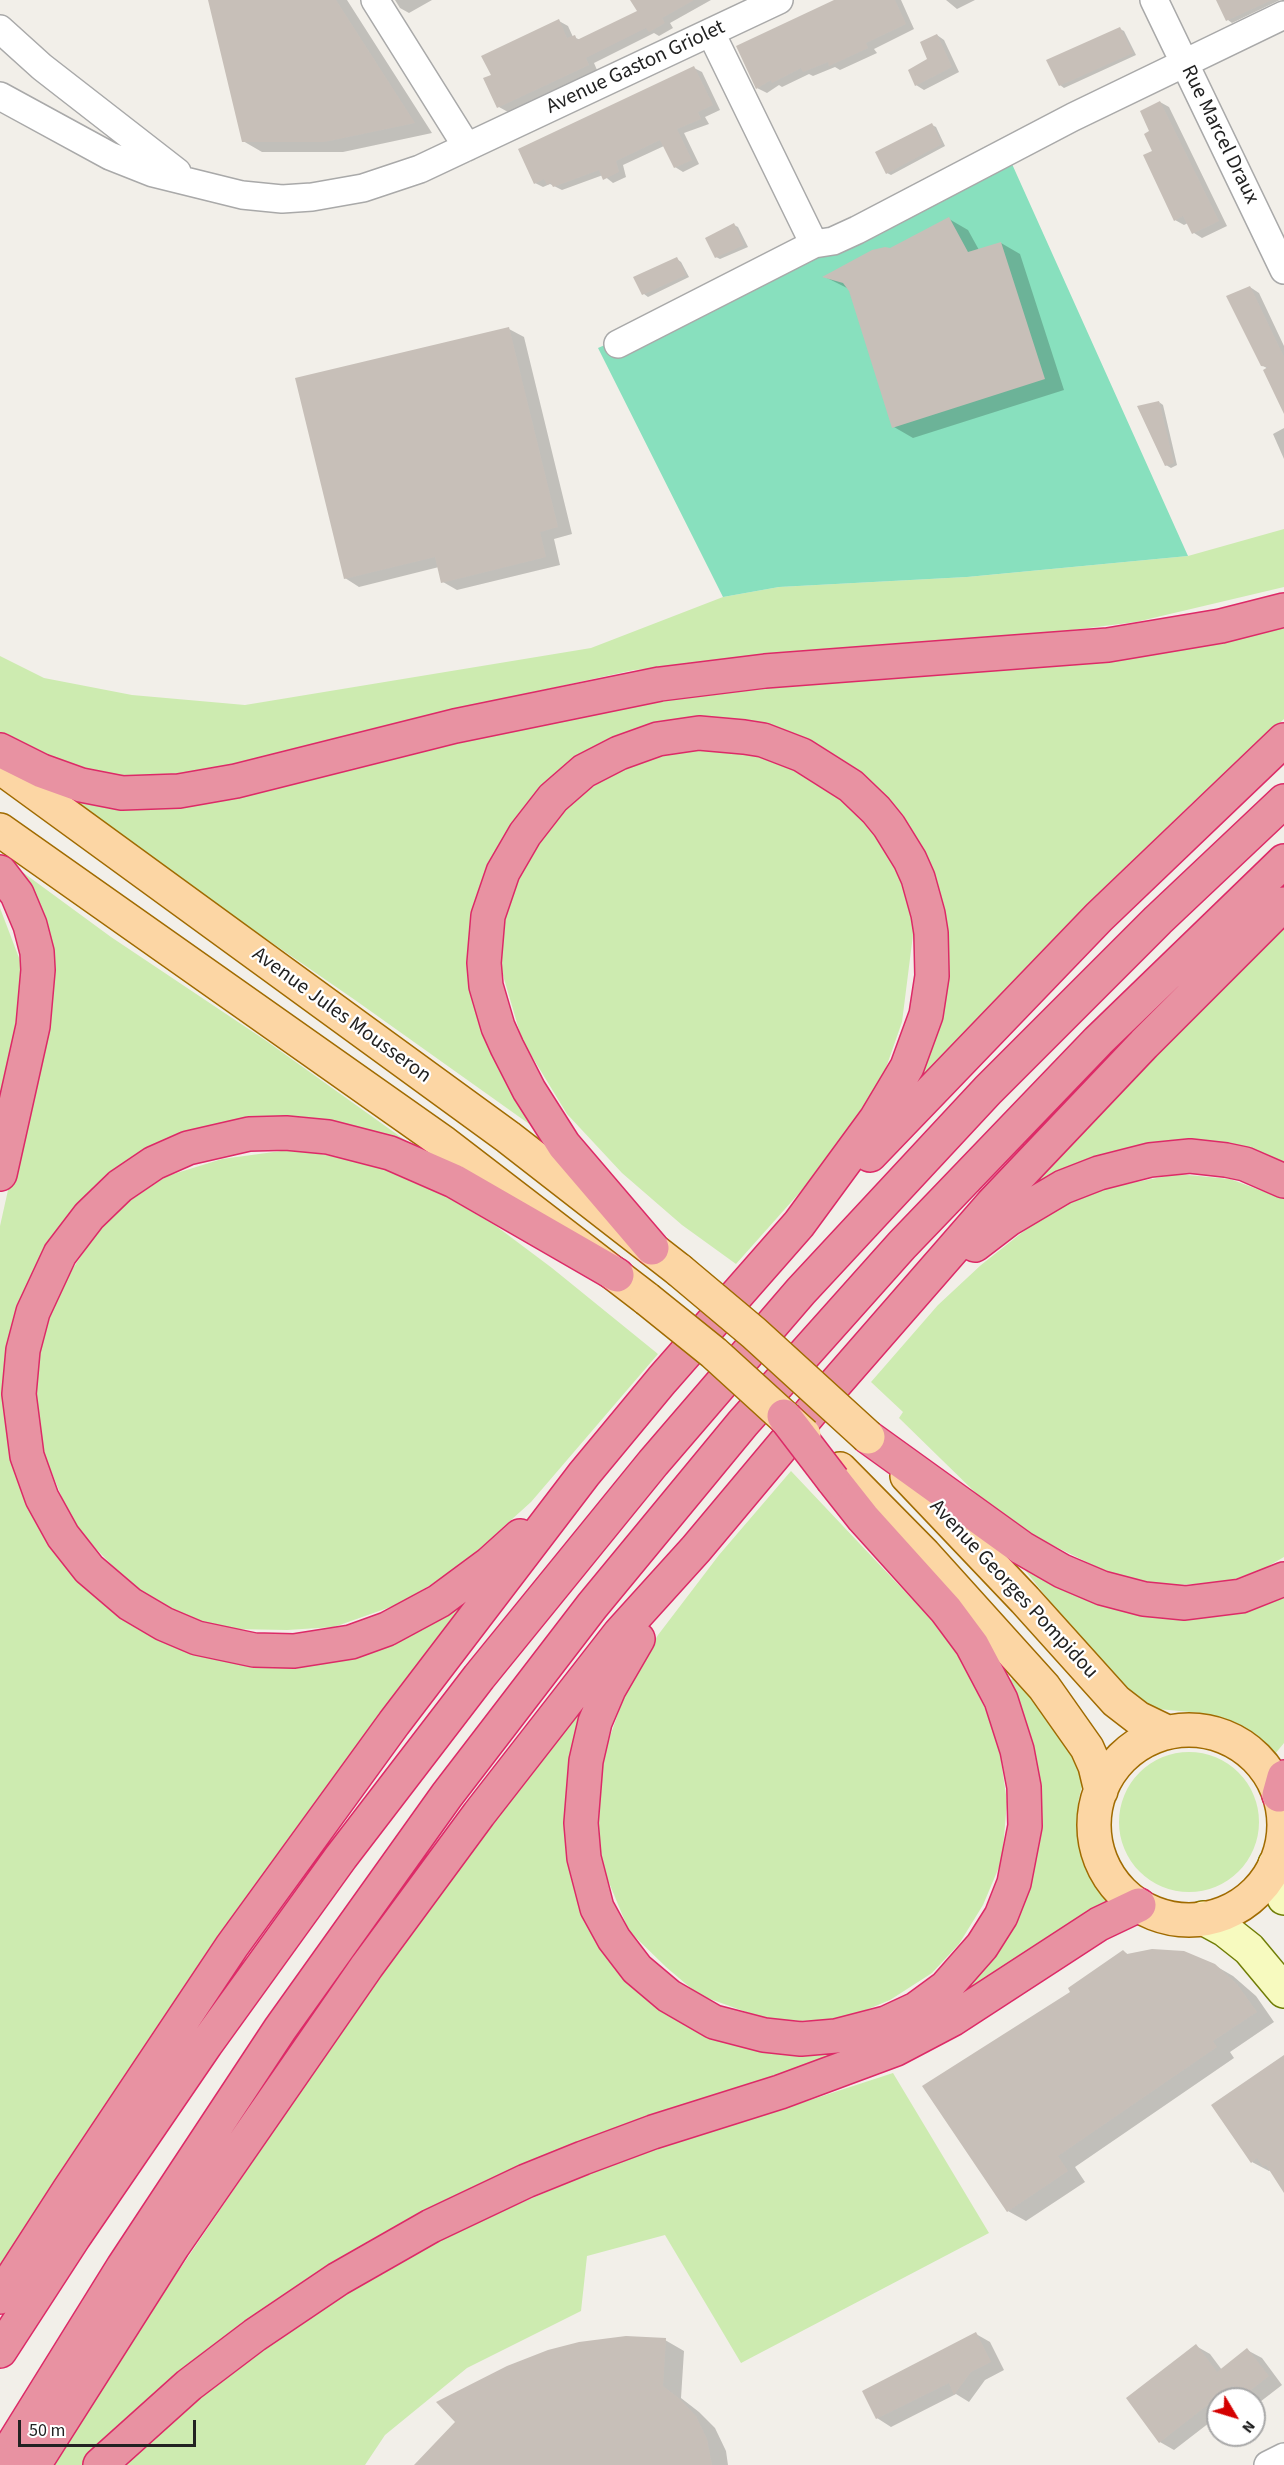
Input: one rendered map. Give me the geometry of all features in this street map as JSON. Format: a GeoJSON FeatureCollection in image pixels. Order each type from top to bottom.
{"type":"FeatureCollection","features":[{"type":"Feature","properties":{"kind":"highway"},"geometry":{"type":"LineString","coordinates":[[0,750],[42,771],[81,785],[122,793],[179,791],[236,781],[455,726],[582,698],[660,684],[765,670],[1108,645],[1221,626],[1284,610]]}},
{"type":"Feature","properties":{"kind":"highway"},"geometry":{"type":"LineString","coordinates":[[652,1248],[564,1145],[518,1068],[498,1027],[491,1006],[484,963],[484,940],[488,916],[503,872],[525,834],[553,798],[569,782],[601,761],[639,745],[680,735],[721,734],[763,740],[802,755],[836,774],[866,799],[890,826],[910,860],[924,898],[931,933],[932,976],[926,1015],[915,1051],[882,1110],[799,1224]]}},
{"type":"Feature","properties":{"kind":"highway"},"geometry":{"type":"LineString","coordinates":[[0,2297],[187,2013],[297,1856],[412,1698],[584,1474],[662,1380],[799,1224],[885,1140],[1099,917],[1284,740]]}},
{"type":"Feature","properties":{"kind":"highway"},"geometry":{"type":"LineString","coordinates":[[0,2351],[74,2237],[200,2053],[341,1857],[486,1668],[653,1463],[801,1291],[988,1090],[1144,934],[1284,801]]}},
{"type":"Feature","properties":{"kind":"highway"},"geometry":{"type":"LineString","coordinates":[[0,2465],[117,2277],[274,2038],[447,1795],[592,1606],[743,1423],[902,1245],[1098,1041],[1284,861]]}},
{"type":"Feature","properties":{"kind":"highway"},"geometry":{"type":"LineString","coordinates":[[0,872],[17,894],[30,925],[36,946],[38,970],[33,1026],[0,1174]]}},
{"type":"Feature","properties":{"kind":"highway"},"geometry":{"type":"LineString","coordinates":[[34,2465],[173,2246],[367,1966],[445,1858],[572,1694],[815,1407],[1035,1158],[1152,1035],[1284,904]]}},
{"type":"Feature","properties":{"kind":"highway"},"geometry":{"type":"LineString","coordinates":[[584,1474],[505,1550],[473,1577],[439,1601],[395,1625],[351,1642],[294,1651],[254,1650],[225,1645],[180,1631],[130,1605],[89,1569],[63,1536],[33,1477],[23,1436],[19,1394],[23,1350],[33,1312],[49,1275],[74,1235],[105,1200],[139,1172],[170,1155],[209,1142],[249,1134],[286,1133],[328,1137],[390,1153],[454,1181],[617,1275]]}},
{"type":"Feature","properties":{"kind":"highway"},"geometry":{"type":"LineString","coordinates":[[904,1307],[949,1266],[1009,1219],[1046,1196],[1099,1173],[1150,1160],[1190,1156],[1245,1164],[1284,1181]]}},
{"type":"Feature","properties":{"kind":"highway"},"geometry":{"type":"LineString","coordinates":[[696,1549],[619,1669],[592,1732],[583,1783],[581,1823],[584,1858],[597,1908],[614,1940],[637,1968],[676,2001],[714,2022],[746,2032],[801,2039],[836,2036],[886,2023],[916,2008],[946,1987],[971,1961],[1001,1916],[1014,1883],[1023,1847],[1024,1786],[1008,1717],[993,1681],[972,1645],[940,1603],[863,1518],[836,1475],[784,1416]]}},
{"type":"Feature","properties":{"kind":"highway"},"geometry":{"type":"LineString","coordinates":[[868,1437],[1022,1548],[1062,1571],[1102,1588],[1143,1599],[1185,1603],[1241,1596],[1284,1578]]}},
{"type":"Feature","properties":{"kind":"highway"},"geometry":{"type":"LineString","coordinates":[[100,2465],[167,2404],[255,2335],[328,2285],[431,2226],[518,2184],[592,2154],[788,2089],[896,2049],[953,2019],[1099,1924],[1139,1905]]}},
{"type":"Feature","properties":{"kind":"main road","name":"Avenue Jules Mousseron"},"geometry":{"type":"LineString","coordinates":[[0,767],[508,1137],[679,1270]]}},
{"type":"Feature","properties":{"kind":"main road","name":"Avenue Jules Mousseron"},"geometry":{"type":"LineString","coordinates":[[0,830],[405,1114],[617,1275],[714,1353],[784,1416]]}},
{"type":"Feature","properties":{"kind":"main road","name":"Avenue Georges Pompidou"},"geometry":{"type":"LineString","coordinates":[[679,1270],[754,1333],[868,1437],[1003,1576],[1110,1696],[1138,1718],[1167,1732]]}},
{"type":"Feature","properties":{"kind":"main road","name":"Avenue Georges Pompidou"},"geometry":{"type":"LineString","coordinates":[[836,1475],[932,1563],[1044,1687],[1087,1748],[1098,1774],[1101,1791]]}},
{"type":"Feature","properties":{"kind":"main road"},"geometry":{"type":"LineString","coordinates":[[1202,1731],[1235,1742],[1262,1764],[1282,1786],[1284,1830],[1275,1864],[1261,1886],[1242,1903],[1219,1914],[1203,1918],[1170,1917],[1154,1913],[1125,1895],[1113,1882],[1098,1851],[1095,1816],[1101,1791],[1109,1774],[1127,1753],[1142,1743],[1167,1732],[1202,1731]]}},
{"type":"Feature","properties":{"kind":"main road"},"geometry":{"type":"LineString","coordinates":[[1275,1864],[1284,1898]]}},
{"type":"Feature","properties":{"kind":"main road"},"geometry":{"type":"LineString","coordinates":[[1203,1918],[1237,1938],[1280,1985]]}},
{"type":"Feature","properties":{"kind":"street"},"geometry":{"type":"LineString","coordinates":[[375,0],[467,147]]}},
{"type":"Feature","properties":{"kind":"street","name":"Avenue Gaston Griolet"},"geometry":{"type":"LineString","coordinates":[[0,96],[124,163],[242,195],[282,199],[312,198],[346,192],[402,177],[779,0]]}},
{"type":"Feature","properties":{"kind":"street","name":"Rue Marcel Draux"},"geometry":{"type":"LineString","coordinates":[[1154,0],[1284,270]]}},
{"type":"Feature","properties":{"kind":"street"},"geometry":{"type":"LineString","coordinates":[[618,344],[814,244],[833,240],[857,230],[1073,117],[1284,15]]}},
{"type":"Feature","properties":{"kind":"street"},"geometry":{"type":"LineString","coordinates":[[0,29],[42,67],[192,183]]}},
{"type":"Feature","properties":{"kind":"street"},"geometry":{"type":"LineString","coordinates":[[711,33],[814,244]]}},
{"type":"Feature","properties":{"kind":"street"},"geometry":{"type":"LineString","coordinates":[[1268,2465],[1284,2457]]}},
{"type":"Feature","properties":{"kind":"green space"},"geometry":{"type":"Polygon","coordinates":[[[1012,164],[1188,556],[967,577],[779,587],[723,597],[598,348],[1012,164]]]}},
{"type":"Feature","properties":{"kind":"green space"},"geometry":{"type":"Polygon","coordinates":[[[1284,529],[1284,587],[1136,622],[944,646],[634,670],[511,697],[181,777],[114,779],[48,761],[0,734],[0,656],[44,678],[132,695],[245,705],[591,648],[723,597],[779,587],[967,577],[1188,556],[1284,529]]]}},
{"type":"Feature","properties":{"kind":"green space"},"geometry":{"type":"Polygon","coordinates":[[[1284,617],[1284,719],[1191,804],[1068,925],[926,1076],[917,1071],[928,871],[784,737],[605,746],[477,914],[536,1123],[532,1126],[355,1000],[62,798],[118,803],[567,709],[1284,617]]]}},
{"type":"Feature","properties":{"kind":"green space"},"geometry":{"type":"Polygon","coordinates":[[[700,750],[735,750],[791,766],[851,804],[889,849],[911,911],[914,927],[902,1022],[880,1085],[842,1139],[801,1191],[736,1264],[682,1225],[622,1173],[567,1114],[522,1040],[500,965],[505,908],[523,867],[543,836],[569,804],[607,777],[659,755],[700,750]]]}},
{"type":"Feature","properties":{"kind":"green space"},"geometry":{"type":"Polygon","coordinates":[[[21,871],[111,937],[265,1040],[423,1153],[170,1146],[20,1321],[44,1527],[228,1659],[461,1600],[466,1605],[153,2033],[0,2270],[0,1226],[41,1042],[16,873],[21,871]]]}},
{"type":"Feature","properties":{"kind":"green space"},"geometry":{"type":"Polygon","coordinates":[[[0,908],[24,971],[18,1040],[0,1123],[0,908]]]}},
{"type":"Feature","properties":{"kind":"green space"},"geometry":{"type":"Polygon","coordinates":[[[1284,923],[1284,1170],[1257,1159],[1023,1194],[1227,979],[1284,923]]]}},
{"type":"Feature","properties":{"kind":"green space"},"geometry":{"type":"Polygon","coordinates":[[[296,1149],[379,1166],[427,1185],[496,1226],[658,1354],[531,1502],[458,1568],[399,1604],[334,1627],[287,1630],[233,1629],[183,1617],[131,1585],[81,1533],[63,1500],[40,1444],[33,1386],[46,1319],[64,1282],[93,1238],[122,1206],[167,1176],[222,1159],[296,1149]]]}},
{"type":"Feature","properties":{"kind":"green space"},"geometry":{"type":"Polygon","coordinates":[[[1177,1174],[1230,1179],[1284,1199],[1284,1557],[1265,1568],[1227,1582],[1162,1586],[1107,1572],[1036,1537],[984,1501],[899,1418],[903,1412],[871,1382],[938,1305],[981,1265],[1038,1220],[1078,1197],[1106,1188],[1177,1174]]]}},
{"type":"Feature","properties":{"kind":"green space"},"geometry":{"type":"Polygon","coordinates":[[[791,1471],[945,1634],[963,1663],[997,1733],[1007,1802],[1002,1860],[983,1905],[959,1944],[932,1973],[890,2000],[844,2019],[800,2021],[763,2018],[699,1995],[629,1931],[603,1868],[594,1822],[605,1751],[628,1685],[658,1635],[719,1555],[791,1471]]]}},
{"type":"Feature","properties":{"kind":"green space"},"geometry":{"type":"Polygon","coordinates":[[[1013,1555],[1085,1594],[1284,1591],[1284,1743],[1275,1754],[1230,1722],[1201,1713],[1158,1709],[1139,1701],[1090,1652],[1013,1555]]]}},
{"type":"Feature","properties":{"kind":"green space"},"geometry":{"type":"Polygon","coordinates":[[[1015,1677],[1027,1687],[1081,1768],[1083,1780],[1078,1803],[1082,1850],[1093,1879],[1110,1900],[963,1999],[958,1992],[1021,1900],[1005,1684],[1015,1677]]]}},
{"type":"Feature","properties":{"kind":"green space"},"geometry":{"type":"Polygon","coordinates":[[[571,1715],[582,1716],[569,1839],[579,1909],[614,1962],[651,1995],[871,2046],[470,2195],[87,2465],[52,2465],[127,2347],[395,1952],[571,1715]]]}},
{"type":"Feature","properties":{"kind":"green space"},"geometry":{"type":"Polygon","coordinates":[[[1189,1752],[1216,1757],[1239,1772],[1254,1795],[1259,1822],[1254,1849],[1239,1872],[1216,1887],[1189,1892],[1162,1887],[1139,1872],[1124,1849],[1119,1822],[1124,1795],[1139,1772],[1162,1757],[1189,1752]]]}},
{"type":"Feature","properties":{"kind":"green space"},"geometry":{"type":"Polygon","coordinates":[[[893,2073],[989,2233],[741,2363],[665,2235],[587,2256],[581,2311],[467,2368],[385,2435],[365,2465],[123,2465],[198,2399],[284,2331],[397,2262],[463,2228],[623,2159],[707,2130],[798,2104],[893,2073]]]}},
{"type":"Feature","properties":{"kind":"building"},"geometry":{"type":"Polygon","coordinates":[[[208,0],[336,0],[415,123],[324,142],[242,142],[208,0]]]}},
{"type":"Feature","properties":{"kind":"building"},"geometry":{"type":"Polygon","coordinates":[[[630,0],[694,0],[662,18],[665,23],[649,32],[646,28],[586,58],[589,65],[497,108],[483,78],[491,75],[481,56],[559,19],[567,38],[575,35],[577,40],[637,11],[630,0]]]}},
{"type":"Feature","properties":{"kind":"building"},"geometry":{"type":"Polygon","coordinates":[[[834,0],[895,0],[906,24],[866,43],[868,48],[829,66],[828,62],[803,72],[801,68],[772,83],[771,80],[756,89],[736,46],[834,0]]]}},
{"type":"Feature","properties":{"kind":"building"},"geometry":{"type":"Polygon","coordinates":[[[1216,0],[1272,0],[1226,21],[1216,0]]]}},
{"type":"Feature","properties":{"kind":"building"},"geometry":{"type":"Polygon","coordinates":[[[1120,27],[1133,53],[1059,86],[1046,60],[1120,27]]]}},
{"type":"Feature","properties":{"kind":"building"},"geometry":{"type":"Polygon","coordinates":[[[937,34],[952,67],[915,86],[908,70],[927,59],[920,42],[937,34]]]}},
{"type":"Feature","properties":{"kind":"building"},"geometry":{"type":"Polygon","coordinates":[[[694,66],[713,105],[698,112],[701,119],[677,129],[692,160],[674,168],[660,140],[616,161],[619,172],[603,180],[599,170],[553,187],[551,183],[547,185],[544,179],[534,184],[518,149],[694,66]]]}},
{"type":"Feature","properties":{"kind":"building"},"geometry":{"type":"Polygon","coordinates":[[[1160,101],[1219,221],[1192,234],[1183,216],[1174,221],[1143,155],[1152,151],[1144,134],[1149,131],[1140,111],[1160,101]]]}},
{"type":"Feature","properties":{"kind":"building"},"geometry":{"type":"Polygon","coordinates":[[[932,123],[942,144],[886,174],[875,152],[932,123]]]}},
{"type":"Feature","properties":{"kind":"building"},"geometry":{"type":"Polygon","coordinates":[[[949,217],[968,252],[1001,242],[1045,379],[892,428],[849,291],[843,283],[822,277],[872,250],[890,248],[949,217]]]}},
{"type":"Feature","properties":{"kind":"building"},"geometry":{"type":"Polygon","coordinates":[[[734,223],[744,245],[715,258],[705,238],[734,223]]]}},
{"type":"Feature","properties":{"kind":"building"},"geometry":{"type":"Polygon","coordinates":[[[677,257],[686,275],[642,295],[633,277],[677,257]]]}},
{"type":"Feature","properties":{"kind":"building"},"geometry":{"type":"Polygon","coordinates":[[[1250,286],[1284,357],[1284,414],[1263,370],[1268,367],[1261,366],[1226,296],[1250,286]]]}},
{"type":"Feature","properties":{"kind":"building"},"geometry":{"type":"Polygon","coordinates":[[[509,327],[558,527],[540,532],[546,557],[441,583],[435,557],[344,579],[295,378],[509,327]]]}},
{"type":"Feature","properties":{"kind":"building"},"geometry":{"type":"Polygon","coordinates":[[[1159,401],[1174,463],[1165,466],[1137,406],[1159,401]]]}},
{"type":"Feature","properties":{"kind":"building"},"geometry":{"type":"Polygon","coordinates":[[[1152,1949],[1184,1951],[1215,1964],[1237,1984],[1257,2012],[1213,2041],[1217,2047],[1058,2156],[1068,2171],[1007,2212],[922,2086],[1070,1992],[1068,1988],[1123,1950],[1127,1954],[1152,1949]]]}},
{"type":"Feature","properties":{"kind":"building"},"geometry":{"type":"Polygon","coordinates":[[[1284,2055],[1284,2193],[1266,2165],[1263,2167],[1257,2158],[1251,2163],[1211,2105],[1284,2055]]]}},
{"type":"Feature","properties":{"kind":"building"},"geometry":{"type":"Polygon","coordinates":[[[976,2332],[991,2362],[971,2372],[954,2395],[949,2383],[876,2419],[862,2391],[976,2332]]]}},
{"type":"Feature","properties":{"kind":"building"},"geometry":{"type":"Polygon","coordinates":[[[626,2336],[666,2338],[663,2386],[680,2399],[696,2416],[707,2439],[712,2465],[414,2465],[455,2422],[436,2402],[507,2366],[548,2350],[579,2342],[626,2336]]]}},
{"type":"Feature","properties":{"kind":"building"},"geometry":{"type":"Polygon","coordinates":[[[1196,2344],[1217,2372],[1247,2348],[1269,2376],[1255,2387],[1206,2387],[1206,2406],[1159,2443],[1126,2398],[1196,2344]]]}}]}
